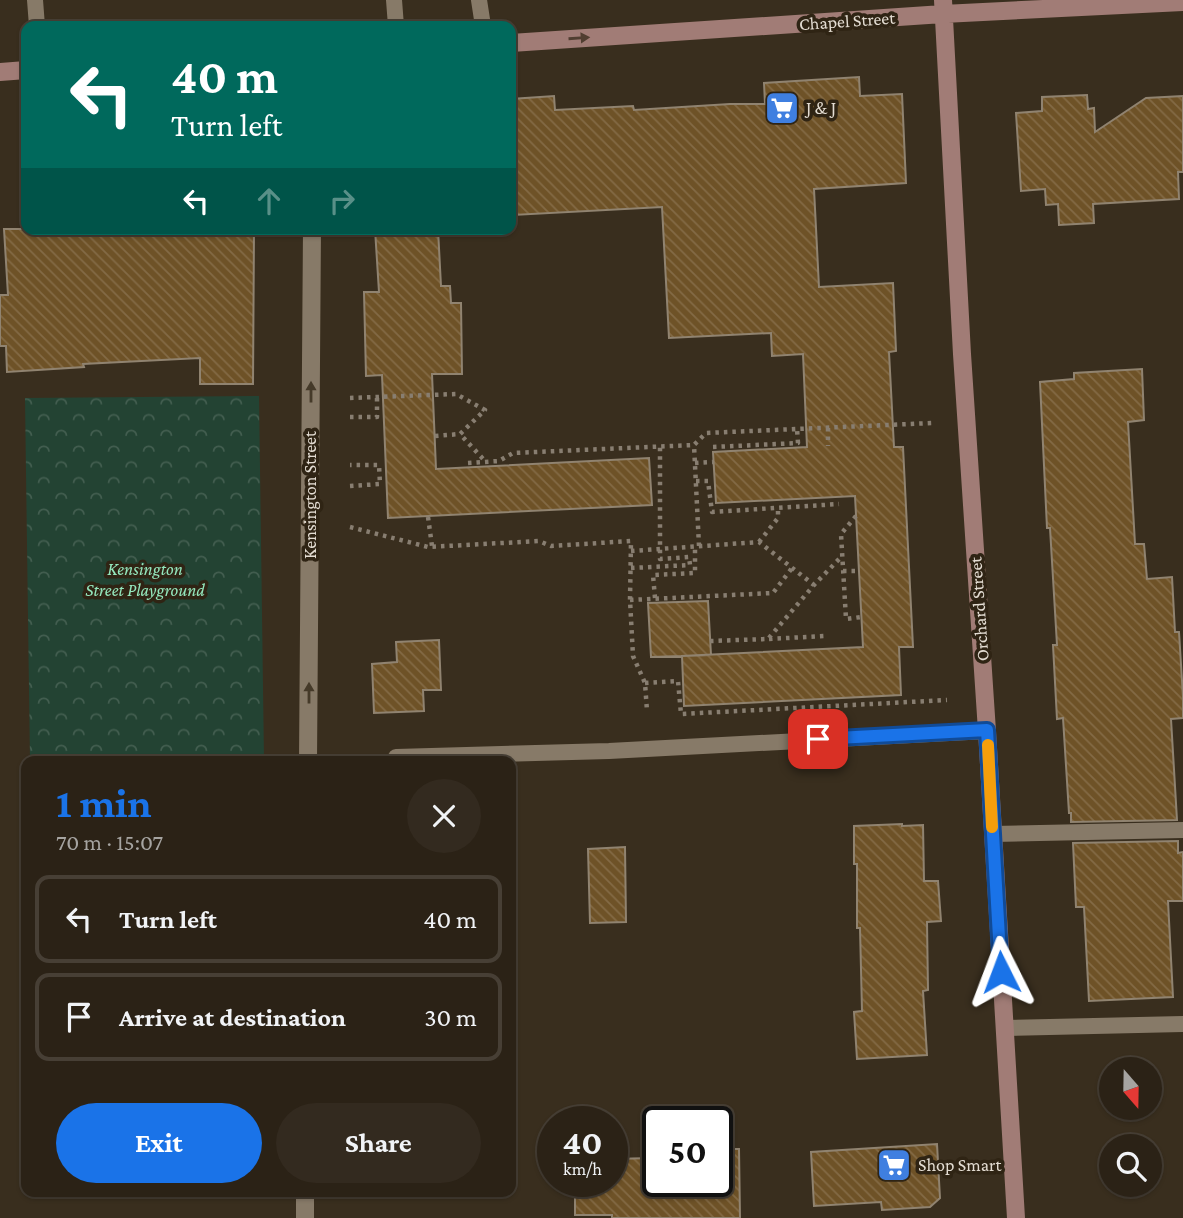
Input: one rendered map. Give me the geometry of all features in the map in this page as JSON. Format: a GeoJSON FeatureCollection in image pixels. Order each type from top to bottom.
{"type":"FeatureCollection","features":[{"type":"Feature","properties":{"kind":"main road","name":"Chapel Street"},"geometry":{"type":"LineString","coordinates":[[516,43],[943,7],[1183,2]]}},
{"type":"Feature","properties":{"kind":"main road","name":"Orchard Street"},"geometry":{"type":"LineString","coordinates":[[943,7],[1016,1218]]}},
{"type":"Feature","properties":{"kind":"main road"},"geometry":{"type":"LineString","coordinates":[[0,72],[21,70]]}},
{"type":"Feature","properties":{"kind":"street","name":"Kensington Street"},"geometry":{"type":"LineString","coordinates":[[308,756],[312,235]]}},
{"type":"Feature","properties":{"kind":"street"},"geometry":{"type":"LineString","coordinates":[[305,1218],[306,1197]]}},
{"type":"Feature","properties":{"kind":"lane"},"geometry":{"type":"LineString","coordinates":[[35,0],[37,21]]}},
{"type":"Feature","properties":{"kind":"lane"},"geometry":{"type":"LineString","coordinates":[[394,0],[396,21]]}},
{"type":"Feature","properties":{"kind":"lane"},"geometry":{"type":"LineString","coordinates":[[479,0],[482,21]]}},
{"type":"Feature","properties":{"kind":"lane"},"geometry":{"type":"LineString","coordinates":[[432,756],[609,751],[987,730]]}},
{"type":"Feature","properties":{"kind":"lane"},"geometry":{"type":"LineString","coordinates":[[993,834],[1183,830]]}},
{"type":"Feature","properties":{"kind":"lane"},"geometry":{"type":"LineString","coordinates":[[1004,1028],[1183,1024]]}},
{"type":"Feature","properties":{"kind":"path"},"geometry":{"type":"LineString","coordinates":[[350,398],[456,394],[485,410],[460,434],[435,436]]}},
{"type":"Feature","properties":{"kind":"path"},"geometry":{"type":"LineString","coordinates":[[350,417],[377,416],[377,397]]}},
{"type":"Feature","properties":{"kind":"path"},"geometry":{"type":"LineString","coordinates":[[468,463],[499,461],[513,453],[694,445],[706,433],[932,423]]}},
{"type":"Feature","properties":{"kind":"path"},"geometry":{"type":"LineString","coordinates":[[828,428],[828,446]]}},
{"type":"Feature","properties":{"kind":"path"},"geometry":{"type":"LineString","coordinates":[[713,447],[798,443],[797,429]]}},
{"type":"Feature","properties":{"kind":"path"},"geometry":{"type":"LineString","coordinates":[[460,434],[485,462]]}},
{"type":"Feature","properties":{"kind":"path"},"geometry":{"type":"LineString","coordinates":[[655,598],[653,575],[695,573],[697,546],[694,445]]}},
{"type":"Feature","properties":{"kind":"path"},"geometry":{"type":"LineString","coordinates":[[631,568],[690,565],[689,557],[660,559],[660,446]]}},
{"type":"Feature","properties":{"kind":"path"},"geometry":{"type":"LineString","coordinates":[[695,463],[713,462]]}},
{"type":"Feature","properties":{"kind":"path"},"geometry":{"type":"LineString","coordinates":[[350,465],[379,465],[380,484],[350,486]]}},
{"type":"Feature","properties":{"kind":"path"},"geometry":{"type":"LineString","coordinates":[[696,481],[708,481],[712,512],[839,504]]}},
{"type":"Feature","properties":{"kind":"path"},"geometry":{"type":"LineString","coordinates":[[760,542],[778,518],[778,508]]}},
{"type":"Feature","properties":{"kind":"path"},"geometry":{"type":"LineString","coordinates":[[428,516],[432,547]]}},
{"type":"Feature","properties":{"kind":"path"},"geometry":{"type":"LineString","coordinates":[[856,516],[841,534],[842,556],[846,619],[861,617]]}},
{"type":"Feature","properties":{"kind":"path"},"geometry":{"type":"LineString","coordinates":[[350,527],[432,547],[539,541],[551,546],[632,541],[630,600],[633,656],[645,683],[647,711]]}},
{"type":"Feature","properties":{"kind":"path"},"geometry":{"type":"LineString","coordinates":[[631,551],[760,542],[814,585]]}},
{"type":"Feature","properties":{"kind":"path"},"geometry":{"type":"LineString","coordinates":[[768,639],[842,556]]}},
{"type":"Feature","properties":{"kind":"path"},"geometry":{"type":"LineString","coordinates":[[630,600],[773,593],[792,568]]}},
{"type":"Feature","properties":{"kind":"path"},"geometry":{"type":"LineString","coordinates":[[843,570],[859,571]]}},
{"type":"Feature","properties":{"kind":"path"},"geometry":{"type":"LineString","coordinates":[[710,641],[824,636]]}},
{"type":"Feature","properties":{"kind":"path"},"geometry":{"type":"LineString","coordinates":[[645,683],[678,681],[681,713],[947,700]]}},
{"type":"Feature","properties":{"kind":"green space","name":"Kensington Street Playground"},"geometry":{"type":"Polygon","coordinates":[[[259,396],[264,756],[30,756],[25,398],[259,396]]]}},
{"type":"Feature","properties":{"kind":"building"},"geometry":{"type":"Polygon","coordinates":[[[859,77],[860,96],[902,94],[906,183],[814,189],[819,287],[893,283],[896,351],[889,352],[894,447],[903,447],[913,647],[899,647],[901,695],[684,706],[682,656],[863,647],[855,496],[716,503],[713,452],[807,447],[803,354],[772,356],[771,333],[669,338],[662,207],[516,215],[516,99],[554,96],[555,110],[633,106],[634,110],[765,104],[764,83],[859,77]]]}},
{"type":"Feature","properties":{"kind":"building"},"geometry":{"type":"Polygon","coordinates":[[[1087,95],[1088,109],[1094,108],[1095,132],[1146,98],[1183,96],[1183,172],[1178,172],[1179,199],[1093,204],[1094,223],[1059,225],[1058,204],[1046,205],[1045,189],[1021,191],[1016,113],[1042,111],[1042,97],[1087,95]]]}},
{"type":"Feature","properties":{"kind":"building"},"geometry":{"type":"Polygon","coordinates":[[[4,229],[21,229],[21,235],[254,235],[253,384],[200,384],[200,358],[83,364],[84,367],[7,372],[6,346],[0,346],[0,295],[8,295],[4,229]]]}},
{"type":"Feature","properties":{"kind":"building"},"geometry":{"type":"Polygon","coordinates":[[[375,235],[438,235],[441,286],[450,286],[451,303],[461,303],[462,374],[432,374],[436,469],[649,458],[652,505],[388,518],[382,375],[366,376],[364,292],[379,292],[375,235]]]}},
{"type":"Feature","properties":{"kind":"building"},"geometry":{"type":"Polygon","coordinates":[[[1142,369],[1144,420],[1128,422],[1135,544],[1144,544],[1147,579],[1172,577],[1183,697],[1183,718],[1171,719],[1177,820],[1071,822],[1063,718],[1057,719],[1053,645],[1057,645],[1050,528],[1047,528],[1040,382],[1074,379],[1074,373],[1142,369]]]}},
{"type":"Feature","properties":{"kind":"building"},"geometry":{"type":"Polygon","coordinates":[[[708,601],[711,655],[651,657],[648,603],[708,601]]]}},
{"type":"Feature","properties":{"kind":"building"},"geometry":{"type":"Polygon","coordinates":[[[439,640],[441,690],[423,690],[424,711],[374,713],[372,664],[397,662],[396,642],[439,640]]]}},
{"type":"Feature","properties":{"kind":"building"},"geometry":{"type":"Polygon","coordinates":[[[923,825],[924,881],[938,881],[941,921],[927,922],[928,990],[923,991],[927,1055],[857,1059],[854,1012],[862,1011],[854,826],[923,825]]]}},
{"type":"Feature","properties":{"kind":"building"},"geometry":{"type":"Polygon","coordinates":[[[1178,841],[1178,853],[1183,852],[1183,901],[1168,901],[1173,997],[1089,1001],[1084,907],[1076,907],[1073,843],[1178,841]]]}},
{"type":"Feature","properties":{"kind":"building"},"geometry":{"type":"Polygon","coordinates":[[[625,847],[626,922],[590,923],[588,849],[625,847]]]}},
{"type":"Feature","properties":{"kind":"building"},"geometry":{"type":"Polygon","coordinates":[[[937,1144],[940,1198],[930,1207],[882,1210],[881,1202],[814,1206],[811,1152],[937,1144]]]}},
{"type":"Feature","properties":{"kind":"building"},"geometry":{"type":"Polygon","coordinates":[[[733,1149],[739,1149],[740,1218],[612,1218],[612,1215],[575,1215],[575,1197],[628,1197],[628,1159],[642,1158],[642,1197],[733,1197],[733,1149]]]}},
{"type":"Feature","properties":{"kind":"slow traffic"},"geometry":{"type":"LineString","coordinates":[[988,745],[992,827]]}},
{"type":"Feature","properties":{"kind":"place","name":"J & J"},"geometry":{"type":"Point","coordinates":[782,108]}},
{"type":"Feature","properties":{"kind":"place","name":"Shop Smart"},"geometry":{"type":"Point","coordinates":[894,1165]}},
{"type":"Feature","properties":{"kind":"route"},"geometry":{"type":"LineString","coordinates":[[818,739],[987,730],[1001,972]]}}]}
